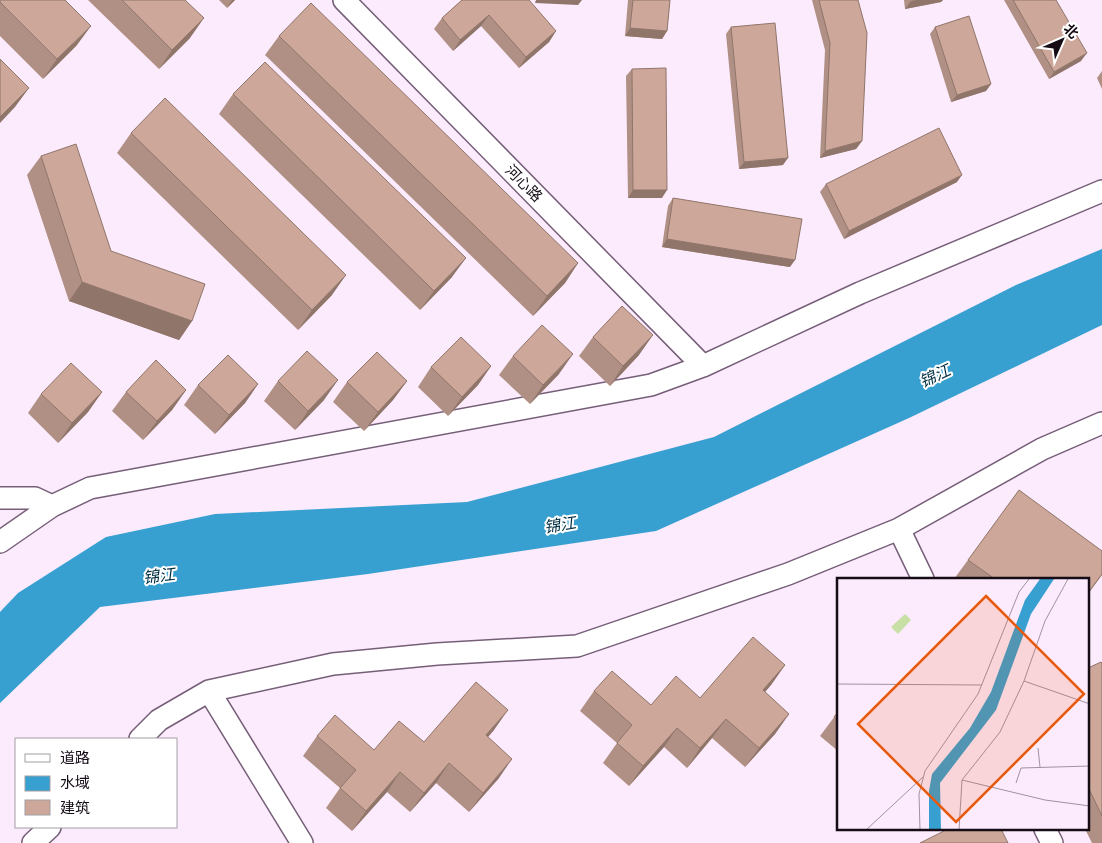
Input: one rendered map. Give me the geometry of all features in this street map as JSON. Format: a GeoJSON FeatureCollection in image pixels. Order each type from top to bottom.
{"type":"FeatureCollection","features":[{"type":"Feature","properties":{"kind":"street","name":"河心路"},"geometry":{"type":"LineString","coordinates":[[344,0],[704,366]]}},
{"type":"Feature","properties":{"kind":"street"},"geometry":{"type":"LineString","coordinates":[[0,542],[52,506],[90,488],[651,385],[704,366],[860,292],[1102,191]]}},
{"type":"Feature","properties":{"kind":"street"},"geometry":{"type":"LineString","coordinates":[[141,738],[159,720],[209,691],[333,664],[438,654],[577,646],[788,574],[899,529],[1042,449],[1102,423]]}},
{"type":"Feature","properties":{"kind":"street"},"geometry":{"type":"LineString","coordinates":[[0,498],[35,498],[52,506]]}},
{"type":"Feature","properties":{"kind":"street"},"geometry":{"type":"LineString","coordinates":[[899,529],[923,578]]}},
{"type":"Feature","properties":{"kind":"street"},"geometry":{"type":"LineString","coordinates":[[209,691],[302,843]]}},
{"type":"Feature","properties":{"kind":"street"},"geometry":{"type":"LineString","coordinates":[[33,843],[49,828]]}},
{"type":"Feature","properties":{"kind":"street"},"geometry":{"type":"LineString","coordinates":[[1046,830],[1052,843]]}},
{"type":"Feature","properties":{"kind":"water","name":"锦江"},"geometry":{"type":"Polygon","coordinates":[[[1102,249],[1102,325],[909,418],[656,531],[368,574],[100,607],[0,703],[0,612],[18,593],[106,537],[215,514],[467,502],[714,437],[1016,285],[1102,249]]]}},
{"type":"Feature","properties":{"kind":"building"},"geometry":{"type":"Polygon","coordinates":[[[0,0],[65,0],[91,26],[57,59],[0,0]]]}},
{"type":"Feature","properties":{"kind":"building"},"geometry":{"type":"Polygon","coordinates":[[[122,0],[185,0],[204,18],[172,50],[122,0]]]}},
{"type":"Feature","properties":{"kind":"building"},"geometry":{"type":"Polygon","coordinates":[[[462,0],[529,0],[556,31],[526,57],[489,15],[460,40],[442,18],[462,0]]]}},
{"type":"Feature","properties":{"kind":"building"},"geometry":{"type":"Polygon","coordinates":[[[633,0],[670,0],[667,31],[630,28],[633,0]]]}},
{"type":"Feature","properties":{"kind":"building"},"geometry":{"type":"Polygon","coordinates":[[[819,0],[858,0],[867,33],[862,141],[825,151],[830,43],[819,0]]]}},
{"type":"Feature","properties":{"kind":"building"},"geometry":{"type":"Polygon","coordinates":[[[1013,0],[1056,0],[1087,53],[1054,72],[1013,0]]]}},
{"type":"Feature","properties":{"kind":"building"},"geometry":{"type":"Polygon","coordinates":[[[311,3],[578,263],[547,296],[279,36],[311,3]]]}},
{"type":"Feature","properties":{"kind":"building"},"geometry":{"type":"Polygon","coordinates":[[[969,16],[991,84],[957,95],[935,27],[969,16]]]}},
{"type":"Feature","properties":{"kind":"building"},"geometry":{"type":"Polygon","coordinates":[[[775,23],[788,158],[744,162],[731,27],[775,23]]]}},
{"type":"Feature","properties":{"kind":"building"},"geometry":{"type":"Polygon","coordinates":[[[0,59],[29,88],[0,117],[0,59]]]}},
{"type":"Feature","properties":{"kind":"building"},"geometry":{"type":"Polygon","coordinates":[[[265,62],[466,258],[434,291],[233,94],[265,62]]]}},
{"type":"Feature","properties":{"kind":"building"},"geometry":{"type":"Polygon","coordinates":[[[666,68],[667,190],[633,190],[632,69],[666,68]]]}},
{"type":"Feature","properties":{"kind":"building"},"geometry":{"type":"Polygon","coordinates":[[[165,98],[346,275],[312,310],[131,133],[165,98]]]}},
{"type":"Feature","properties":{"kind":"building"},"geometry":{"type":"Polygon","coordinates":[[[939,128],[962,175],[849,231],[826,184],[939,128]]]}},
{"type":"Feature","properties":{"kind":"building"},"geometry":{"type":"Polygon","coordinates":[[[76,144],[111,251],[205,284],[192,321],[82,282],[41,156],[76,144]]]}},
{"type":"Feature","properties":{"kind":"building"},"geometry":{"type":"Polygon","coordinates":[[[673,198],[802,219],[795,260],[667,239],[673,198]]]}},
{"type":"Feature","properties":{"kind":"building"},"geometry":{"type":"Polygon","coordinates":[[[622,306],[653,335],[623,366],[593,337],[622,306]]]}},
{"type":"Feature","properties":{"kind":"building"},"geometry":{"type":"Polygon","coordinates":[[[542,325],[573,354],[543,385],[513,356],[542,325]]]}},
{"type":"Feature","properties":{"kind":"building"},"geometry":{"type":"Polygon","coordinates":[[[461,337],[491,366],[462,397],[431,367],[461,337]]]}},
{"type":"Feature","properties":{"kind":"building"},"geometry":{"type":"Polygon","coordinates":[[[307,351],[338,380],[308,411],[278,381],[307,351]]]}},
{"type":"Feature","properties":{"kind":"building"},"geometry":{"type":"Polygon","coordinates":[[[377,352],[407,381],[378,412],[347,382],[377,352]]]}},
{"type":"Feature","properties":{"kind":"building"},"geometry":{"type":"Polygon","coordinates":[[[228,355],[258,384],[229,415],[198,385],[228,355]]]}},
{"type":"Feature","properties":{"kind":"building"},"geometry":{"type":"Polygon","coordinates":[[[156,360],[186,390],[157,421],[126,392],[156,360]]]}},
{"type":"Feature","properties":{"kind":"building"},"geometry":{"type":"Polygon","coordinates":[[[71,363],[102,392],[72,423],[41,394],[71,363]]]}},
{"type":"Feature","properties":{"kind":"building"},"geometry":{"type":"Polygon","coordinates":[[[1019,490],[1102,551],[1102,574],[1090,590],[1090,578],[994,578],[968,560],[1019,490]]]}},
{"type":"Feature","properties":{"kind":"building"},"geometry":{"type":"Polygon","coordinates":[[[753,637],[785,665],[763,690],[789,714],[759,748],[726,719],[700,748],[677,728],[643,766],[617,743],[632,725],[594,691],[612,671],[651,705],[676,676],[700,698],[753,637]]]}},
{"type":"Feature","properties":{"kind":"building"},"geometry":{"type":"Polygon","coordinates":[[[1102,663],[1102,816],[1090,791],[1090,667],[1102,663]]]}},
{"type":"Feature","properties":{"kind":"building"},"geometry":{"type":"Polygon","coordinates":[[[476,682],[508,710],[486,735],[512,759],[483,793],[449,763],[424,793],[400,772],[366,811],[340,788],[356,770],[317,736],[335,715],[374,750],[399,721],[424,742],[476,682]]]}},
{"type":"Feature","properties":{"kind":"building"},"geometry":{"type":"Polygon","coordinates":[[[946,830],[1002,830],[1008,843],[920,843],[946,830]]]}}]}
